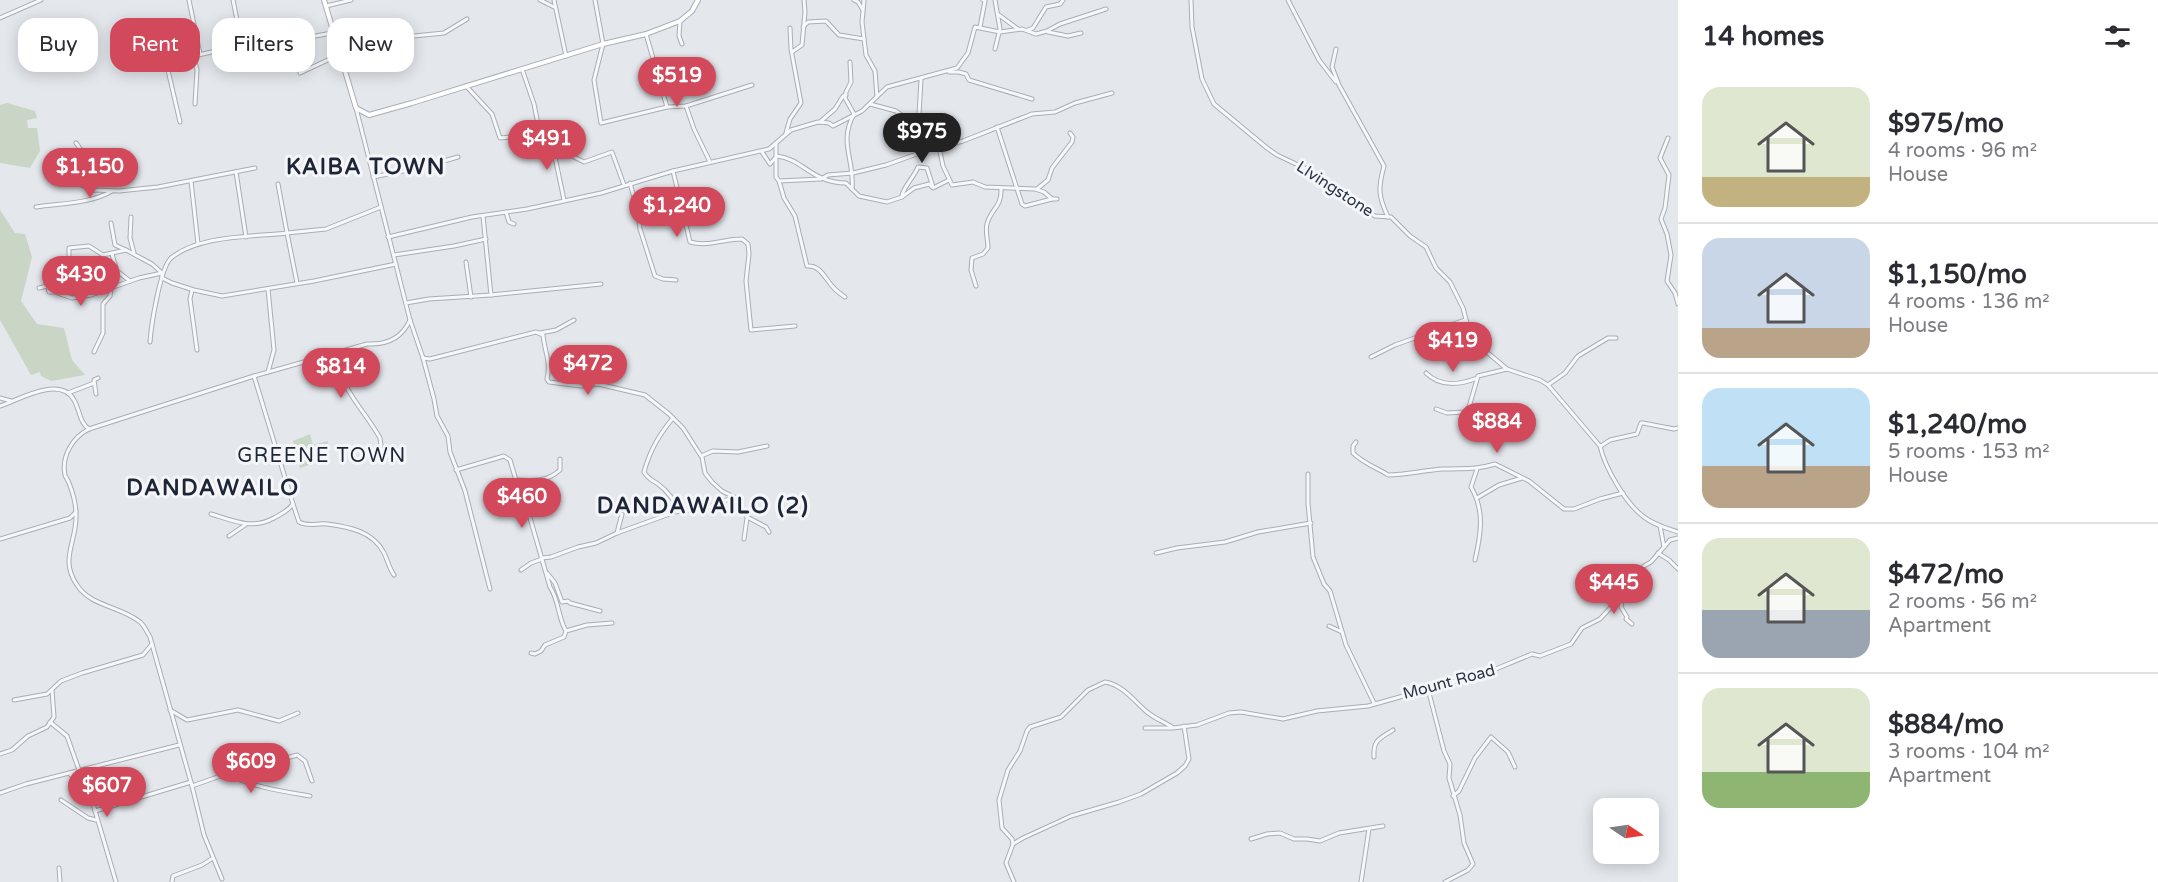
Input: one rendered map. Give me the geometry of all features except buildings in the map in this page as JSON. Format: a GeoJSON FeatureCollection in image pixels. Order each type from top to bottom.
{"type":"FeatureCollection","features":[{"type":"Feature","properties":{"kind":"main road"},"geometry":{"type":"LineString","coordinates":[[324,0],[329,18]]}},
{"type":"Feature","properties":{"kind":"main road"},"geometry":{"type":"LineString","coordinates":[[344,72],[356,108],[369,115],[603,44],[646,34],[680,21],[692,10],[698,0]]}},
{"type":"Feature","properties":{"kind":"street"},"geometry":{"type":"LineString","coordinates":[[0,18],[39,0]]}},
{"type":"Feature","properties":{"kind":"street"},"geometry":{"type":"LineString","coordinates":[[189,0],[193,18]]}},
{"type":"Feature","properties":{"kind":"street"},"geometry":{"type":"LineString","coordinates":[[233,0],[237,18]]}},
{"type":"Feature","properties":{"kind":"street"},"geometry":{"type":"LineString","coordinates":[[326,6],[351,0]]}},
{"type":"Feature","properties":{"kind":"street"},"geometry":{"type":"LineString","coordinates":[[540,0],[555,8]]}},
{"type":"Feature","properties":{"kind":"street"},"geometry":{"type":"LineString","coordinates":[[554,0],[566,56]]}},
{"type":"Feature","properties":{"kind":"street"},"geometry":{"type":"LineString","coordinates":[[595,0],[603,44],[594,80],[601,123],[667,107],[687,106],[752,85]]}},
{"type":"Feature","properties":{"kind":"street"},"geometry":{"type":"LineString","coordinates":[[792,52],[802,45],[804,0]]}},
{"type":"Feature","properties":{"kind":"street"},"geometry":{"type":"LineString","coordinates":[[854,0],[864,12]]}},
{"type":"Feature","properties":{"kind":"street"},"geometry":{"type":"LineString","coordinates":[[864,0],[862,22],[866,55],[875,71],[877,97]]}},
{"type":"Feature","properties":{"kind":"street"},"geometry":{"type":"LineString","coordinates":[[980,27],[985,2],[983,0]]}},
{"type":"Feature","properties":{"kind":"street"},"geometry":{"type":"LineString","coordinates":[[995,0],[1000,32],[995,49]]}},
{"type":"Feature","properties":{"kind":"street"},"geometry":{"type":"LineString","coordinates":[[1026,30],[1032,28],[1046,7],[1064,0]]}},
{"type":"Feature","properties":{"kind":"street","name":"LIvingstone"},"geometry":{"type":"LineString","coordinates":[[1191,0],[1192,27],[1202,79],[1205,90],[1214,104],[1277,154],[1317,174],[1355,205],[1375,216],[1395,220],[1410,236],[1426,247],[1436,268],[1450,282],[1476,343],[1507,369],[1548,385],[1600,446],[1603,458],[1634,508],[1645,518],[1678,532]]}},
{"type":"Feature","properties":{"kind":"street"},"geometry":{"type":"LineString","coordinates":[[1288,0],[1319,60],[1339,85]]}},
{"type":"Feature","properties":{"kind":"street"},"geometry":{"type":"LineString","coordinates":[[1047,32],[1060,24],[1106,9]]}},
{"type":"Feature","properties":{"kind":"street"},"geometry":{"type":"LineString","coordinates":[[999,15],[1018,29]]}},
{"type":"Feature","properties":{"kind":"street"},"geometry":{"type":"LineString","coordinates":[[414,36],[444,33],[467,19]]}},
{"type":"Feature","properties":{"kind":"street"},"geometry":{"type":"LineString","coordinates":[[680,21],[679,36],[682,44]]}},
{"type":"Feature","properties":{"kind":"street"},"geometry":{"type":"LineString","coordinates":[[803,27],[808,22],[826,21],[839,35],[864,39]]}},
{"type":"Feature","properties":{"kind":"street"},"geometry":{"type":"LineString","coordinates":[[388,237],[472,217],[527,210],[601,193],[673,171],[769,150],[791,130],[820,122],[833,126],[862,111],[887,87],[957,68],[968,53],[974,27],[1000,32],[1018,29],[1036,34],[1047,32],[1068,36],[1081,33]]}},
{"type":"Feature","properties":{"kind":"street"},"geometry":{"type":"LineString","coordinates":[[786,134],[790,119],[801,103],[790,28]]}},
{"type":"Feature","properties":{"kind":"street"},"geometry":{"type":"LineString","coordinates":[[646,34],[667,107]]}},
{"type":"Feature","properties":{"kind":"street"},"geometry":{"type":"LineString","coordinates":[[1336,49],[1332,67],[1339,85],[1384,166],[1379,192],[1388,217]]}},
{"type":"Feature","properties":{"kind":"street"},"geometry":{"type":"LineString","coordinates":[[200,54],[212,51]]}},
{"type":"Feature","properties":{"kind":"street"},"geometry":{"type":"LineString","coordinates":[[300,73],[327,61]]}},
{"type":"Feature","properties":{"kind":"street"},"geometry":{"type":"LineString","coordinates":[[820,122],[846,95],[851,82],[850,62]]}},
{"type":"Feature","properties":{"kind":"street"},"geometry":{"type":"LineString","coordinates":[[522,69],[534,104],[540,134]]}},
{"type":"Feature","properties":{"kind":"street"},"geometry":{"type":"LineString","coordinates":[[169,72],[180,122]]}},
{"type":"Feature","properties":{"kind":"street"},"geometry":{"type":"LineString","coordinates":[[195,104],[197,72]]}},
{"type":"Feature","properties":{"kind":"street"},"geometry":{"type":"LineString","coordinates":[[944,73],[966,74],[969,80],[975,83],[1032,99]]}},
{"type":"Feature","properties":{"kind":"street"},"geometry":{"type":"LineString","coordinates":[[921,79],[919,115],[928,150]]}},
{"type":"Feature","properties":{"kind":"street"},"geometry":{"type":"LineString","coordinates":[[466,86],[492,114],[500,138],[549,135],[576,129]]}},
{"type":"Feature","properties":{"kind":"street"},"geometry":{"type":"LineString","coordinates":[[779,181],[821,179],[828,175],[853,173],[886,165],[928,150],[963,141],[1032,114],[1055,112],[1112,93]]}},
{"type":"Feature","properties":{"kind":"street"},"geometry":{"type":"LineString","coordinates":[[846,95],[854,114]]}},
{"type":"Feature","properties":{"kind":"street"},"geometry":{"type":"LineString","coordinates":[[868,103],[896,111],[909,121],[921,121]]}},
{"type":"Feature","properties":{"kind":"street"},"geometry":{"type":"LineString","coordinates":[[687,106],[694,129],[710,162]]}},
{"type":"Feature","properties":{"kind":"street"},"geometry":{"type":"LineString","coordinates":[[356,108],[410,320],[423,358],[437,416],[448,436],[450,453],[465,491],[490,589]]}},
{"type":"Feature","properties":{"kind":"street"},"geometry":{"type":"LineString","coordinates":[[852,189],[853,173],[846,136],[849,122],[854,114]]}},
{"type":"Feature","properties":{"kind":"street"},"geometry":{"type":"LineString","coordinates":[[939,147],[941,159],[952,185],[973,182],[985,187],[1016,187],[1035,189],[1055,199],[1025,206],[1019,200],[1016,187],[997,127]]}},
{"type":"Feature","properties":{"kind":"street"},"geometry":{"type":"LineString","coordinates":[[1035,189],[1048,180],[1057,161],[1072,142],[1073,137],[1070,133]]}},
{"type":"Feature","properties":{"kind":"street"},"geometry":{"type":"LineString","coordinates":[[549,135],[570,155],[584,162],[613,153],[624,185]]}},
{"type":"Feature","properties":{"kind":"street"},"geometry":{"type":"LineString","coordinates":[[549,135],[564,200]]}},
{"type":"Feature","properties":{"kind":"street"},"geometry":{"type":"LineString","coordinates":[[1668,138],[1660,158],[1669,176],[1665,208],[1661,219],[1671,255],[1667,281],[1675,293],[1678,304]]}},
{"type":"Feature","properties":{"kind":"street"},"geometry":{"type":"LineString","coordinates":[[776,142],[776,177],[784,198],[795,216],[807,266],[818,269],[828,279],[831,286],[845,297]]}},
{"type":"Feature","properties":{"kind":"street"},"geometry":{"type":"LineString","coordinates":[[76,143],[83,152],[87,166],[94,176],[94,190]]}},
{"type":"Feature","properties":{"kind":"street"},"geometry":{"type":"LineString","coordinates":[[761,152],[770,164],[777,156]]}},
{"type":"Feature","properties":{"kind":"street"},"geometry":{"type":"LineString","coordinates":[[777,156],[788,158],[821,179],[832,183],[846,183],[859,196],[887,202],[902,197],[914,188],[929,184],[933,188]]}},
{"type":"Feature","properties":{"kind":"street"},"geometry":{"type":"LineString","coordinates":[[372,177],[419,168],[458,157]]}},
{"type":"Feature","properties":{"kind":"street"},"geometry":{"type":"LineString","coordinates":[[902,197],[904,189],[918,167],[927,168],[933,180],[933,188]]}},
{"type":"Feature","properties":{"kind":"street"},"geometry":{"type":"LineString","coordinates":[[80,184],[94,190],[112,191],[158,187],[255,168]]}},
{"type":"Feature","properties":{"kind":"street"},"geometry":{"type":"LineString","coordinates":[[673,171],[690,242],[712,244],[742,239],[747,244],[749,254],[746,281],[751,330],[795,326]]}},
{"type":"Feature","properties":{"kind":"street"},"geometry":{"type":"LineString","coordinates":[[236,172],[246,237]]}},
{"type":"Feature","properties":{"kind":"street"},"geometry":{"type":"LineString","coordinates":[[933,188],[949,180]]}},
{"type":"Feature","properties":{"kind":"street"},"geometry":{"type":"LineString","coordinates":[[191,181],[198,244]]}},
{"type":"Feature","properties":{"kind":"street"},"geometry":{"type":"LineString","coordinates":[[630,183],[640,229],[655,276],[659,279],[676,280]]}},
{"type":"Feature","properties":{"kind":"street"},"geometry":{"type":"LineString","coordinates":[[278,184],[297,283]]}},
{"type":"Feature","properties":{"kind":"street"},"geometry":{"type":"LineString","coordinates":[[976,286],[971,270],[972,258],[983,254],[988,249],[987,223],[1001,199],[1001,188]]}},
{"type":"Feature","properties":{"kind":"street"},"geometry":{"type":"LineString","coordinates":[[36,207],[81,202],[112,191]]}},
{"type":"Feature","properties":{"kind":"street"},"geometry":{"type":"LineString","coordinates":[[150,342],[153,316],[165,269],[171,258],[184,250],[215,240],[326,229],[381,207]]}},
{"type":"Feature","properties":{"kind":"street"},"geometry":{"type":"LineString","coordinates":[[506,212],[509,222],[514,224]]}},
{"type":"Feature","properties":{"kind":"street"},"geometry":{"type":"LineString","coordinates":[[483,216],[491,296]]}},
{"type":"Feature","properties":{"kind":"street"},"geometry":{"type":"LineString","coordinates":[[131,217],[130,238],[134,253]]}},
{"type":"Feature","properties":{"kind":"street"},"geometry":{"type":"LineString","coordinates":[[111,223],[116,245],[134,253],[162,273]]}},
{"type":"Feature","properties":{"kind":"street"},"geometry":{"type":"LineString","coordinates":[[394,255],[486,239]]}},
{"type":"Feature","properties":{"kind":"street"},"geometry":{"type":"LineString","coordinates":[[69,255],[69,248],[89,246],[104,255],[126,250]]}},
{"type":"Feature","properties":{"kind":"street"},"geometry":{"type":"LineString","coordinates":[[112,254],[117,271],[130,281]]}},
{"type":"Feature","properties":{"kind":"street"},"geometry":{"type":"LineString","coordinates":[[466,262],[471,297]]}},
{"type":"Feature","properties":{"kind":"street"},"geometry":{"type":"LineString","coordinates":[[162,278],[172,284],[222,296],[396,264]]}},
{"type":"Feature","properties":{"kind":"street"},"geometry":{"type":"LineString","coordinates":[[162,273],[162,278]]}},
{"type":"Feature","properties":{"kind":"street"},"geometry":{"type":"LineString","coordinates":[[48,286],[49,292],[72,298],[91,295],[130,281],[162,273]]}},
{"type":"Feature","properties":{"kind":"street"},"geometry":{"type":"LineString","coordinates":[[39,288],[91,276],[111,288]]}},
{"type":"Feature","properties":{"kind":"street"},"geometry":{"type":"LineString","coordinates":[[406,303],[601,284]]}},
{"type":"Feature","properties":{"kind":"street"},"geometry":{"type":"LineString","coordinates":[[94,352],[103,333],[103,303],[110,296],[111,288]]}},
{"type":"Feature","properties":{"kind":"street"},"geometry":{"type":"LineString","coordinates":[[268,289],[274,350],[268,372]]}},
{"type":"Feature","properties":{"kind":"street"},"geometry":{"type":"LineString","coordinates":[[192,290],[190,299],[197,350]]}},
{"type":"Feature","properties":{"kind":"street"},"geometry":{"type":"LineString","coordinates":[[222,879],[204,836],[152,644],[142,622],[88,598],[69,573],[67,559],[76,526],[73,493],[65,477],[70,444],[79,434],[89,429],[254,376],[367,344],[380,345],[401,333],[410,320]]}},
{"type":"Feature","properties":{"kind":"street"},"geometry":{"type":"LineString","coordinates":[[423,358],[430,359],[523,335],[556,330],[574,320]]}},
{"type":"Feature","properties":{"kind":"street"},"geometry":{"type":"LineString","coordinates":[[1371,357],[1395,345],[1465,320]]}},
{"type":"Feature","properties":{"kind":"street"},"geometry":{"type":"LineString","coordinates":[[539,334],[543,335],[545,352],[550,363],[547,379],[549,382],[581,386],[598,384],[645,395],[683,428],[702,456],[705,473],[712,482],[722,491],[734,497],[747,517],[766,527],[769,532]]}},
{"type":"Feature","properties":{"kind":"street"},"geometry":{"type":"LineString","coordinates":[[1548,385],[1565,373],[1580,354],[1608,338],[1616,338]]}},
{"type":"Feature","properties":{"kind":"street"},"geometry":{"type":"LineString","coordinates":[[345,350],[338,362],[339,369],[350,394],[380,438],[381,446],[377,455]]}},
{"type":"Feature","properties":{"kind":"street"},"geometry":{"type":"LineString","coordinates":[[1426,373],[1432,378],[1454,385],[1507,369]]}},
{"type":"Feature","properties":{"kind":"street"},"geometry":{"type":"LineString","coordinates":[[254,376],[299,522],[306,525],[321,523],[362,531],[378,544],[394,575]]}},
{"type":"Feature","properties":{"kind":"street"},"geometry":{"type":"LineString","coordinates":[[68,393],[94,383],[94,380],[98,378]]}},
{"type":"Feature","properties":{"kind":"street"},"geometry":{"type":"LineString","coordinates":[[1436,409],[1451,413],[1467,411],[1477,378]]}},
{"type":"Feature","properties":{"kind":"street"},"geometry":{"type":"LineString","coordinates":[[94,383],[96,394]]}},
{"type":"Feature","properties":{"kind":"street"},"geometry":{"type":"LineString","coordinates":[[0,406],[54,388],[68,393],[75,400],[84,426],[89,429]]}},
{"type":"Feature","properties":{"kind":"street"},"geometry":{"type":"LineString","coordinates":[[0,398],[13,402]]}},
{"type":"Feature","properties":{"kind":"street"},"geometry":{"type":"LineString","coordinates":[[673,418],[659,435],[644,472],[647,478],[658,484],[670,496],[680,511]]}},
{"type":"Feature","properties":{"kind":"street"},"geometry":{"type":"LineString","coordinates":[[1600,446],[1610,440],[1637,434],[1641,423],[1678,428]]}},
{"type":"Feature","properties":{"kind":"street"},"geometry":{"type":"LineString","coordinates":[[1356,442],[1353,446],[1353,453],[1388,475],[1442,469],[1477,469],[1495,465],[1523,478],[1551,496],[1564,509],[1586,505],[1600,498],[1623,493]]}},
{"type":"Feature","properties":{"kind":"street"},"geometry":{"type":"LineString","coordinates":[[702,456],[713,451],[738,452],[767,446]]}},
{"type":"Feature","properties":{"kind":"street"},"geometry":{"type":"LineString","coordinates":[[456,470],[504,456],[510,460],[566,631],[564,637],[545,645],[535,654],[531,653]]}},
{"type":"Feature","properties":{"kind":"street"},"geometry":{"type":"LineString","coordinates":[[517,480],[538,481],[552,478],[560,470],[560,459]]}},
{"type":"Feature","properties":{"kind":"street"},"geometry":{"type":"LineString","coordinates":[[1475,560],[1482,531],[1478,498],[1471,487],[1477,469]]}},
{"type":"Feature","properties":{"kind":"street"},"geometry":{"type":"LineString","coordinates":[[1308,474],[1312,557],[1324,584],[1330,591],[1353,661],[1374,703]]}},
{"type":"Feature","properties":{"kind":"street"},"geometry":{"type":"LineString","coordinates":[[1478,498],[1499,485],[1523,478]]}},
{"type":"Feature","properties":{"kind":"street"},"geometry":{"type":"LineString","coordinates":[[520,570],[531,563],[596,543],[617,533],[680,511],[706,508],[734,497]]}},
{"type":"Feature","properties":{"kind":"street"},"geometry":{"type":"LineString","coordinates":[[211,514],[245,525],[265,523],[288,510],[293,504]]}},
{"type":"Feature","properties":{"kind":"street"},"geometry":{"type":"LineString","coordinates":[[0,539],[70,518],[76,512]]}},
{"type":"Feature","properties":{"kind":"street"},"geometry":{"type":"LineString","coordinates":[[617,533],[622,514]]}},
{"type":"Feature","properties":{"kind":"street"},"geometry":{"type":"LineString","coordinates":[[744,539],[747,517]]}},
{"type":"Feature","properties":{"kind":"street"},"geometry":{"type":"LineString","coordinates":[[1156,553],[1226,542],[1258,532],[1311,523]]}},
{"type":"Feature","properties":{"kind":"street"},"geometry":{"type":"LineString","coordinates":[[229,536],[245,525]]}},
{"type":"Feature","properties":{"kind":"street"},"geometry":{"type":"LineString","coordinates":[[1660,526],[1664,547]]}},
{"type":"Feature","properties":{"kind":"street","name":"Mount Road"},"geometry":{"type":"LineString","coordinates":[[1145,728],[1197,725],[1229,713],[1241,712],[1283,719],[1317,711],[1368,706],[1499,669],[1532,654],[1540,657],[1571,644],[1582,628],[1600,619],[1638,578],[1644,566],[1670,540],[1678,538]]}},
{"type":"Feature","properties":{"kind":"street"},"geometry":{"type":"LineString","coordinates":[[1658,553],[1678,569]]}},
{"type":"Feature","properties":{"kind":"street"},"geometry":{"type":"LineString","coordinates":[[546,571],[555,583],[562,602],[568,601],[600,611]]}},
{"type":"Feature","properties":{"kind":"street"},"geometry":{"type":"LineString","coordinates":[[1623,596],[1621,607],[1626,619],[1632,624]]}},
{"type":"Feature","properties":{"kind":"street"},"geometry":{"type":"LineString","coordinates":[[566,631],[587,625],[612,623]]}},
{"type":"Feature","properties":{"kind":"street"},"geometry":{"type":"LineString","coordinates":[[1329,626],[1342,632]]}},
{"type":"Feature","properties":{"kind":"street"},"geometry":{"type":"LineString","coordinates":[[14,700],[47,694],[61,681],[89,670],[143,655],[152,644]]}},
{"type":"Feature","properties":{"kind":"street"},"geometry":{"type":"LineString","coordinates":[[1014,882],[1006,863],[1013,844],[1012,839],[1002,828],[999,800],[1008,770],[1020,751],[1030,727],[1061,717],[1088,690],[1105,682],[1115,685],[1148,712],[1173,728]]}},
{"type":"Feature","properties":{"kind":"street"},"geometry":{"type":"LineString","coordinates":[[0,754],[12,750],[28,736],[47,727],[54,717],[52,689]]}},
{"type":"Feature","properties":{"kind":"street"},"geometry":{"type":"LineString","coordinates":[[1428,689],[1444,751],[1450,764],[1449,778],[1460,815],[1464,843],[1472,866],[1445,882]]}},
{"type":"Feature","properties":{"kind":"street"},"geometry":{"type":"LineString","coordinates":[[170,710],[187,720],[238,710],[279,721],[298,713]]}},
{"type":"Feature","properties":{"kind":"street"},"geometry":{"type":"LineString","coordinates":[[50,722],[67,736],[79,770]]}},
{"type":"Feature","properties":{"kind":"street"},"geometry":{"type":"LineString","coordinates":[[1013,844],[1071,816],[1141,794],[1177,773],[1189,759],[1184,726]]}},
{"type":"Feature","properties":{"kind":"street"},"geometry":{"type":"LineString","coordinates":[[1374,757],[1373,747],[1376,740],[1393,730]]}},
{"type":"Feature","properties":{"kind":"street"},"geometry":{"type":"LineString","coordinates":[[1453,796],[1459,791],[1474,758],[1491,737],[1508,752],[1515,766]]}},
{"type":"Feature","properties":{"kind":"street"},"geometry":{"type":"LineString","coordinates":[[0,793],[26,784],[179,745]]}},
{"type":"Feature","properties":{"kind":"street"},"geometry":{"type":"LineString","coordinates":[[95,810],[297,755],[305,760],[312,781]]}},
{"type":"Feature","properties":{"kind":"street"},"geometry":{"type":"LineString","coordinates":[[69,773],[90,797],[116,882]]}},
{"type":"Feature","properties":{"kind":"street"},"geometry":{"type":"LineString","coordinates":[[229,775],[265,789],[310,796]]}},
{"type":"Feature","properties":{"kind":"street"},"geometry":{"type":"LineString","coordinates":[[61,800],[88,818],[96,820]]}},
{"type":"Feature","properties":{"kind":"street"},"geometry":{"type":"LineString","coordinates":[[1251,839],[1280,833],[1294,840],[1320,841],[1339,833],[1383,826]]}},
{"type":"Feature","properties":{"kind":"street"},"geometry":{"type":"LineString","coordinates":[[1361,882],[1369,829]]}},
{"type":"Feature","properties":{"kind":"street"},"geometry":{"type":"LineString","coordinates":[[172,882],[173,876],[202,865],[213,858]]}},
{"type":"Feature","properties":{"kind":"street"},"geometry":{"type":"LineString","coordinates":[[58,868],[60,882]]}},
{"type":"Feature","properties":{"kind":"green space"},"geometry":{"type":"Polygon","coordinates":[[[7,103],[35,111],[37,118],[27,120],[28,128],[37,128],[40,151],[30,168],[0,163],[0,105],[7,103]]]}},
{"type":"Feature","properties":{"kind":"green space"},"geometry":{"type":"Polygon","coordinates":[[[0,210],[15,233],[25,234],[32,257],[21,301],[37,324],[64,328],[72,360],[85,375],[51,381],[41,376],[40,372],[31,375],[0,320],[0,210]]]}},
{"type":"Feature","properties":{"kind":"green space"},"geometry":{"type":"Polygon","coordinates":[[[310,434],[313,445],[328,441],[324,460],[300,468],[293,441],[310,434]]]}},
{"type":"Feature","properties":{"kind":"district","name":"KAIBA TOWN"},"geometry":{"type":"Point","coordinates":[366,167]}},
{"type":"Feature","properties":{"kind":"district","name":"GREENE TOWN"},"geometry":{"type":"Point","coordinates":[322,456]}},
{"type":"Feature","properties":{"kind":"district","name":"DANDAWAILO"},"geometry":{"type":"Point","coordinates":[213,488]}},
{"type":"Feature","properties":{"kind":"district","name":"DANDAWAILO (2)"},"geometry":{"type":"Point","coordinates":[703,506]}}]}
